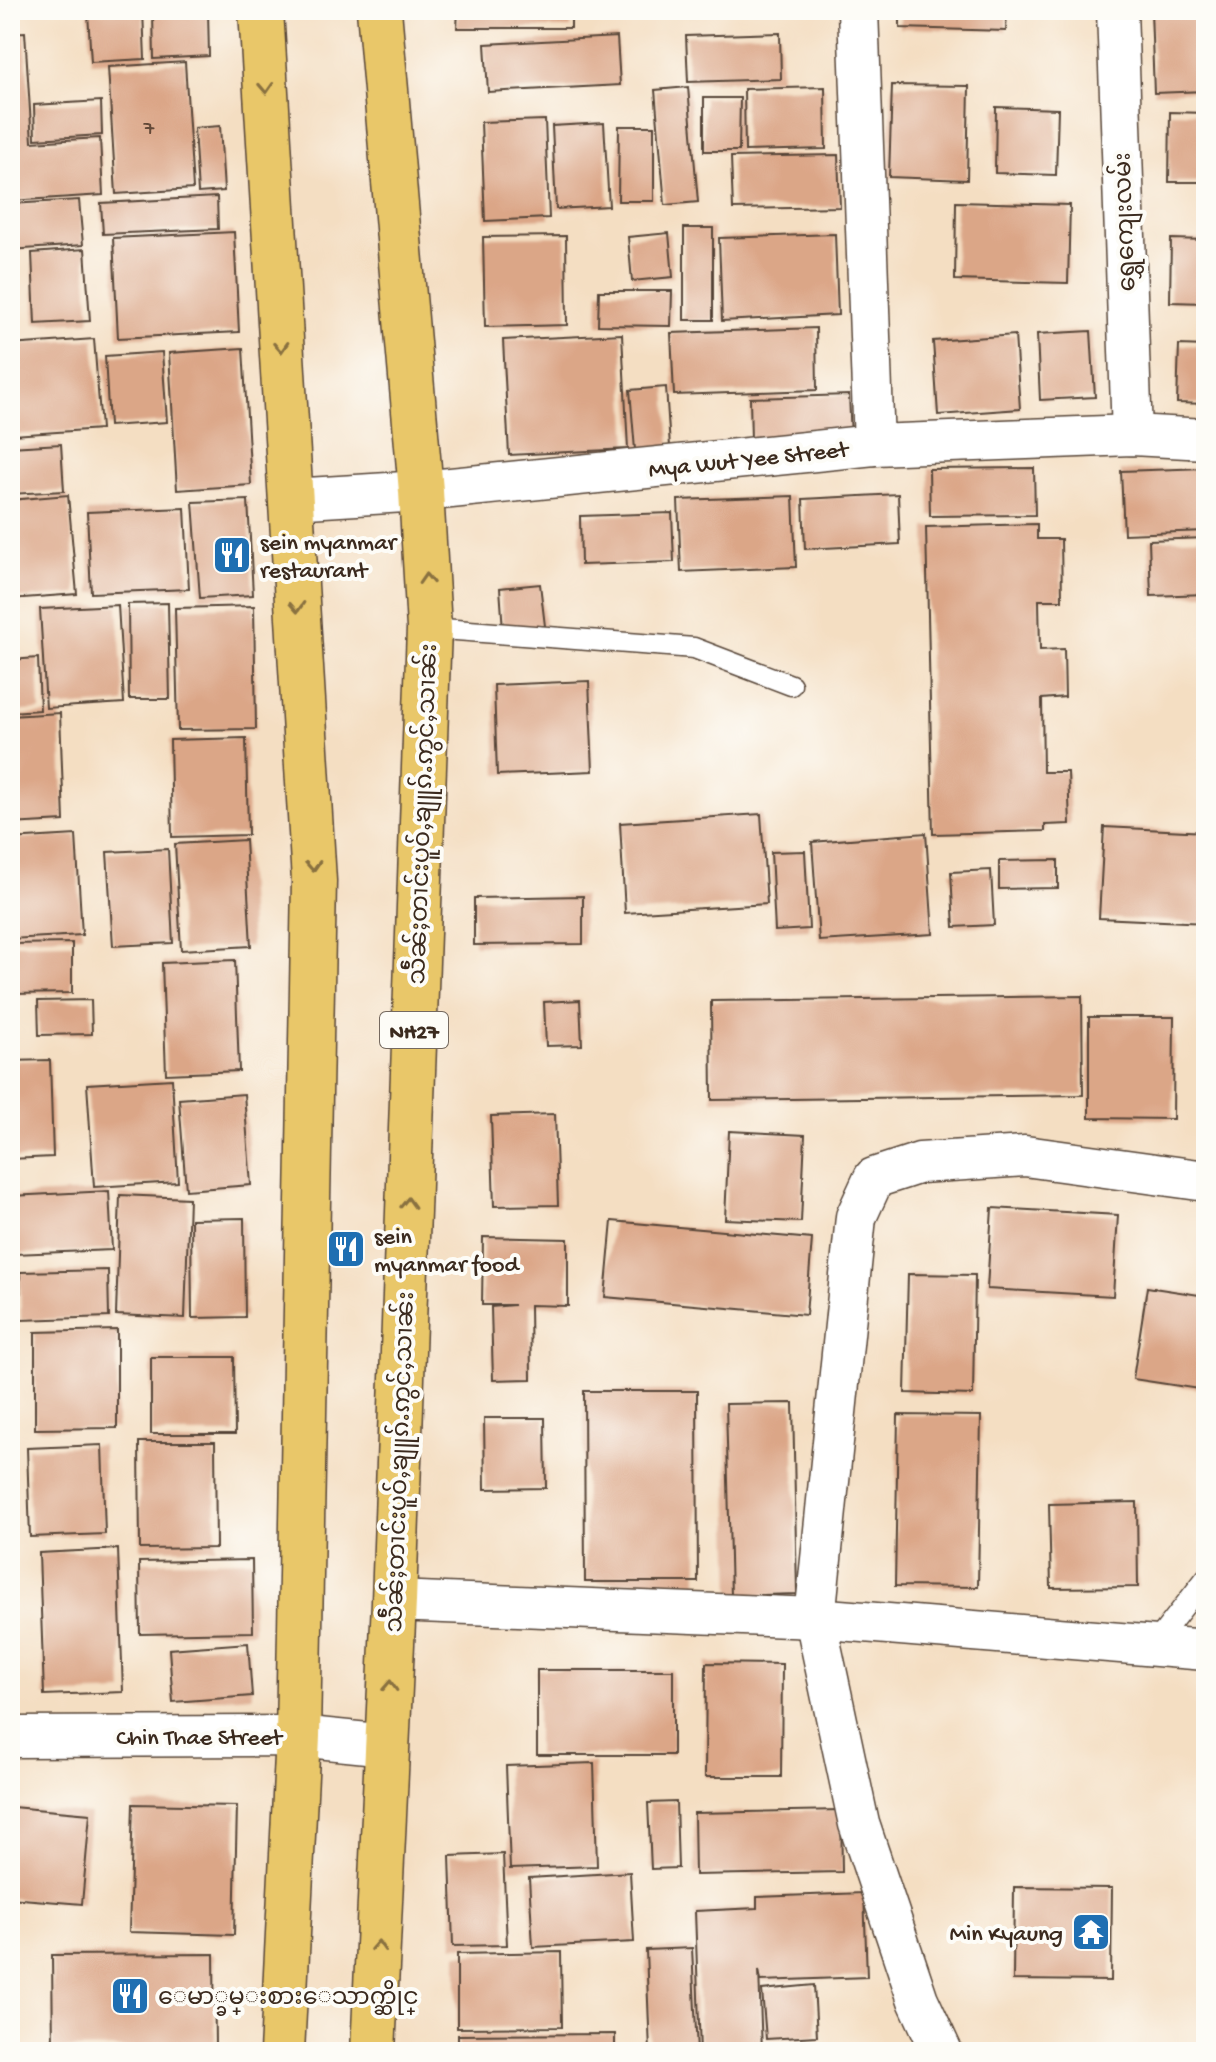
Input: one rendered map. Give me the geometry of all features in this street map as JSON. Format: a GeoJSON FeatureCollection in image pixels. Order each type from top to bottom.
{"type":"FeatureCollection","features":[{"type":"Feature","properties":{"kind":"highway"},"geometry":{"type":"LineString","coordinates":[[261,10],[314,881],[298,1736],[282,2052]]}},
{"type":"Feature","properties":{"kind":"highway","name":"သဵႅၼ်ႈတၢင်းပူဝ်ႇၶျူၵ်ႉဢွင်ႇသၢၼ်း"},"geometry":{"type":"LineString","coordinates":[[373,2052],[394,1601],[429,628],[421,491],[379,10]]}},
{"type":"Feature","properties":{"kind":"street"},"geometry":{"type":"LineString","coordinates":[[858,10],[874,445]]}},
{"type":"Feature","properties":{"kind":"street","name":"ရွှေကျေးလမ်း"},"geometry":{"type":"LineString","coordinates":[[1117,10],[1132,435]]}},
{"type":"Feature","properties":{"kind":"street","name":"Mya Wut Yee Street"},"geometry":{"type":"LineString","coordinates":[[291,499],[421,491],[874,445],[1132,435],[1206,439]]}},
{"type":"Feature","properties":{"kind":"street"},"geometry":{"type":"LineString","coordinates":[[942,2052],[918,2000],[859,1824],[815,1618],[856,1217],[874,1178],[920,1163],[1025,1156],[1206,1181]]}},
{"type":"Feature","properties":{"kind":"street"},"geometry":{"type":"LineString","coordinates":[[394,1601],[815,1618],[1206,1650]]}},
{"type":"Feature","properties":{"kind":"street","name":"Chin Thae Street"},"geometry":{"type":"LineString","coordinates":[[10,1737],[298,1736],[387,1745]]}},
{"type":"Feature","properties":{"kind":"lane"},"geometry":{"type":"LineString","coordinates":[[429,628],[694,648],[791,685]]}},
{"type":"Feature","properties":{"kind":"lane"},"geometry":{"type":"LineString","coordinates":[[1153,1646],[1206,1578]]}},
{"type":"Feature","properties":{"kind":"building"},"geometry":{"type":"Polygon","coordinates":[[[143,10],[145,59],[91,62],[88,13],[143,10]]]}},
{"type":"Feature","properties":{"kind":"building"},"geometry":{"type":"Polygon","coordinates":[[[458,10],[571,10],[571,28],[457,28],[458,10]]]}},
{"type":"Feature","properties":{"kind":"building"},"geometry":{"type":"Polygon","coordinates":[[[900,10],[1007,10],[1006,31],[900,28],[900,10]]]}},
{"type":"Feature","properties":{"kind":"building"},"geometry":{"type":"Polygon","coordinates":[[[1151,10],[1206,10],[1206,91],[1154,93],[1151,10]]]}},
{"type":"Feature","properties":{"kind":"building"},"geometry":{"type":"Polygon","coordinates":[[[208,11],[209,56],[154,59],[153,13],[208,11]]]}},
{"type":"Feature","properties":{"kind":"building"},"geometry":{"type":"Polygon","coordinates":[[[25,32],[32,142],[100,138],[103,195],[10,201],[10,33],[25,32]]]}},
{"type":"Feature","properties":{"kind":"building"},"geometry":{"type":"Polygon","coordinates":[[[780,33],[781,79],[688,82],[686,36],[780,33]]]}},
{"type":"Feature","properties":{"kind":"building"},"geometry":{"type":"Polygon","coordinates":[[[617,37],[620,85],[488,92],[485,44],[617,37]]]}},
{"type":"Feature","properties":{"kind":"building"},"geometry":{"type":"Polygon","coordinates":[[[185,62],[193,189],[116,194],[108,67],[185,62]]]}},
{"type":"Feature","properties":{"kind":"building"},"geometry":{"type":"Polygon","coordinates":[[[892,85],[969,86],[967,180],[889,177],[892,85]]]}},
{"type":"Feature","properties":{"kind":"building"},"geometry":{"type":"Polygon","coordinates":[[[688,87],[698,202],[665,205],[655,90],[688,87]]]}},
{"type":"Feature","properties":{"kind":"building"},"geometry":{"type":"Polygon","coordinates":[[[825,87],[826,149],[745,151],[744,89],[825,87]]]}},
{"type":"Feature","properties":{"kind":"building"},"geometry":{"type":"Polygon","coordinates":[[[704,98],[740,98],[739,151],[704,151],[704,98]]]}},
{"type":"Feature","properties":{"kind":"building"},"geometry":{"type":"Polygon","coordinates":[[[101,101],[102,135],[35,139],[34,105],[101,101]]]}},
{"type":"Feature","properties":{"kind":"building"},"geometry":{"type":"Polygon","coordinates":[[[996,107],[1058,109],[1056,175],[995,173],[996,107]]]}},
{"type":"Feature","properties":{"kind":"building"},"geometry":{"type":"Polygon","coordinates":[[[1170,112],[1206,113],[1206,182],[1169,182],[1170,112]]]}},
{"type":"Feature","properties":{"kind":"building"},"geometry":{"type":"Polygon","coordinates":[[[545,120],[549,218],[485,221],[481,122],[545,120]]]}},
{"type":"Feature","properties":{"kind":"building"},"geometry":{"type":"Polygon","coordinates":[[[604,123],[609,206],[556,209],[552,126],[604,123]]]}},
{"type":"Feature","properties":{"kind":"building"},"geometry":{"type":"Polygon","coordinates":[[[220,126],[224,191],[198,193],[194,128],[220,126]]]}},
{"type":"Feature","properties":{"kind":"building"},"geometry":{"type":"Polygon","coordinates":[[[619,126],[654,126],[654,201],[618,201],[619,126]]]}},
{"type":"Feature","properties":{"kind":"building"},"geometry":{"type":"Polygon","coordinates":[[[838,155],[840,207],[733,209],[731,157],[838,155]]]}},
{"type":"Feature","properties":{"kind":"building"},"geometry":{"type":"Polygon","coordinates":[[[217,197],[218,229],[103,234],[101,203],[217,197]]]}},
{"type":"Feature","properties":{"kind":"building"},"geometry":{"type":"Polygon","coordinates":[[[79,200],[83,245],[10,250],[10,204],[79,200]]]}},
{"type":"Feature","properties":{"kind":"building"},"geometry":{"type":"Polygon","coordinates":[[[956,202],[1070,205],[1068,283],[955,280],[956,202]]]}},
{"type":"Feature","properties":{"kind":"building"},"geometry":{"type":"Polygon","coordinates":[[[684,228],[713,228],[713,320],[684,320],[684,228]]]}},
{"type":"Feature","properties":{"kind":"building"},"geometry":{"type":"Polygon","coordinates":[[[234,232],[239,332],[118,338],[113,238],[234,232]]]}},
{"type":"Feature","properties":{"kind":"building"},"geometry":{"type":"Polygon","coordinates":[[[669,233],[673,277],[632,281],[628,237],[669,233]]]}},
{"type":"Feature","properties":{"kind":"building"},"geometry":{"type":"Polygon","coordinates":[[[835,234],[838,315],[722,321],[719,238],[835,234]]]}},
{"type":"Feature","properties":{"kind":"building"},"geometry":{"type":"Polygon","coordinates":[[[566,236],[567,325],[485,327],[483,237],[566,236]]]}},
{"type":"Feature","properties":{"kind":"building"},"geometry":{"type":"Polygon","coordinates":[[[1171,239],[1206,240],[1206,303],[1170,302],[1171,239]]]}},
{"type":"Feature","properties":{"kind":"building"},"geometry":{"type":"Polygon","coordinates":[[[85,249],[90,321],[35,324],[32,253],[85,249]]]}},
{"type":"Feature","properties":{"kind":"building"},"geometry":{"type":"Polygon","coordinates":[[[599,291],[672,291],[671,326],[598,325],[599,291]]]}},
{"type":"Feature","properties":{"kind":"building"},"geometry":{"type":"Polygon","coordinates":[[[816,328],[817,390],[674,395],[671,333],[816,328]]]}},
{"type":"Feature","properties":{"kind":"building"},"geometry":{"type":"Polygon","coordinates":[[[1091,331],[1095,397],[1040,400],[1037,334],[1091,331]]]}},
{"type":"Feature","properties":{"kind":"building"},"geometry":{"type":"Polygon","coordinates":[[[622,334],[628,449],[509,455],[503,340],[622,334]]]}},
{"type":"Feature","properties":{"kind":"building"},"geometry":{"type":"Polygon","coordinates":[[[1015,335],[1020,409],[938,415],[933,341],[1015,335]]]}},
{"type":"Feature","properties":{"kind":"building"},"geometry":{"type":"Polygon","coordinates":[[[94,339],[101,429],[13,435],[10,345],[94,339]]]}},
{"type":"Feature","properties":{"kind":"building"},"geometry":{"type":"Polygon","coordinates":[[[1179,345],[1206,346],[1206,404],[1177,403],[1179,345]]]}},
{"type":"Feature","properties":{"kind":"building"},"geometry":{"type":"Polygon","coordinates":[[[243,348],[251,485],[177,490],[169,353],[243,348]]]}},
{"type":"Feature","properties":{"kind":"building"},"geometry":{"type":"Polygon","coordinates":[[[162,352],[167,422],[109,426],[105,356],[162,352]]]}},
{"type":"Feature","properties":{"kind":"building"},"geometry":{"type":"Polygon","coordinates":[[[666,387],[670,447],[635,450],[630,390],[666,387]]]}},
{"type":"Feature","properties":{"kind":"building"},"geometry":{"type":"Polygon","coordinates":[[[849,395],[851,438],[751,440],[750,398],[849,395]]]}},
{"type":"Feature","properties":{"kind":"building"},"geometry":{"type":"Polygon","coordinates":[[[61,444],[64,491],[10,494],[10,447],[61,444]]]}},
{"type":"Feature","properties":{"kind":"building"},"geometry":{"type":"Polygon","coordinates":[[[1034,468],[1035,515],[930,516],[929,469],[1034,468]]]}},
{"type":"Feature","properties":{"kind":"building"},"geometry":{"type":"Polygon","coordinates":[[[1206,468],[1206,531],[1124,534],[1121,471],[1206,468]]]}},
{"type":"Feature","properties":{"kind":"building"},"geometry":{"type":"Polygon","coordinates":[[[898,494],[900,544],[805,549],[803,499],[898,494]]]}},
{"type":"Feature","properties":{"kind":"building"},"geometry":{"type":"Polygon","coordinates":[[[68,495],[77,594],[10,599],[10,500],[68,495]]]}},
{"type":"Feature","properties":{"kind":"building"},"geometry":{"type":"Polygon","coordinates":[[[793,496],[796,567],[681,572],[678,500],[793,496]]]}},
{"type":"Feature","properties":{"kind":"building"},"geometry":{"type":"Polygon","coordinates":[[[248,500],[253,595],[200,598],[193,502],[248,500]]]}},
{"type":"Feature","properties":{"kind":"building"},"geometry":{"type":"Polygon","coordinates":[[[185,508],[189,589],[91,593],[87,512],[185,508]]]}},
{"type":"Feature","properties":{"kind":"building"},"geometry":{"type":"Polygon","coordinates":[[[672,513],[674,562],[581,565],[580,516],[672,513]]]}},
{"type":"Feature","properties":{"kind":"building"},"geometry":{"type":"Polygon","coordinates":[[[1037,524],[1037,539],[1061,539],[1062,600],[1039,600],[1040,650],[1064,649],[1065,697],[1042,699],[1043,772],[1068,772],[1070,824],[1045,825],[1045,831],[933,834],[926,527],[1037,524]]]}},
{"type":"Feature","properties":{"kind":"building"},"geometry":{"type":"Polygon","coordinates":[[[1206,538],[1206,594],[1151,596],[1149,540],[1206,538]]]}},
{"type":"Feature","properties":{"kind":"building"},"geometry":{"type":"Polygon","coordinates":[[[540,584],[545,626],[503,630],[500,588],[540,584]]]}},
{"type":"Feature","properties":{"kind":"building"},"geometry":{"type":"Polygon","coordinates":[[[168,603],[170,699],[129,699],[128,604],[168,603]]]}},
{"type":"Feature","properties":{"kind":"building"},"geometry":{"type":"Polygon","coordinates":[[[118,605],[124,703],[46,708],[40,609],[118,605]]]}},
{"type":"Feature","properties":{"kind":"building"},"geometry":{"type":"Polygon","coordinates":[[[254,606],[256,729],[178,730],[175,608],[254,606]]]}},
{"type":"Feature","properties":{"kind":"building"},"geometry":{"type":"Polygon","coordinates":[[[38,658],[40,710],[10,712],[10,660],[38,658]]]}},
{"type":"Feature","properties":{"kind":"building"},"geometry":{"type":"Polygon","coordinates":[[[589,681],[593,771],[497,775],[494,685],[589,681]]]}},
{"type":"Feature","properties":{"kind":"building"},"geometry":{"type":"Polygon","coordinates":[[[60,713],[64,821],[10,824],[10,716],[60,713]]]}},
{"type":"Feature","properties":{"kind":"building"},"geometry":{"type":"Polygon","coordinates":[[[246,738],[248,835],[172,837],[170,740],[246,738]]]}},
{"type":"Feature","properties":{"kind":"building"},"geometry":{"type":"Polygon","coordinates":[[[761,814],[767,904],[625,913],[620,823],[761,814]]]}},
{"type":"Feature","properties":{"kind":"building"},"geometry":{"type":"Polygon","coordinates":[[[1104,827],[1206,832],[1206,923],[1099,918],[1104,827]]]}},
{"type":"Feature","properties":{"kind":"building"},"geometry":{"type":"Polygon","coordinates":[[[926,833],[933,934],[819,941],[812,842],[926,833]]]}},
{"type":"Feature","properties":{"kind":"building"},"geometry":{"type":"Polygon","coordinates":[[[76,835],[82,935],[10,939],[10,839],[76,835]]]}},
{"type":"Feature","properties":{"kind":"building"},"geometry":{"type":"Polygon","coordinates":[[[245,840],[251,946],[181,950],[175,844],[245,840]]]}},
{"type":"Feature","properties":{"kind":"building"},"geometry":{"type":"Polygon","coordinates":[[[168,849],[173,943],[113,946],[107,852],[168,849]]]}},
{"type":"Feature","properties":{"kind":"building"},"geometry":{"type":"Polygon","coordinates":[[[805,851],[809,929],[775,931],[771,852],[805,851]]]}},
{"type":"Feature","properties":{"kind":"building"},"geometry":{"type":"Polygon","coordinates":[[[1058,860],[1058,888],[999,889],[999,861],[1058,860]]]}},
{"type":"Feature","properties":{"kind":"building"},"geometry":{"type":"Polygon","coordinates":[[[991,870],[994,925],[954,927],[951,872],[991,870]]]}},
{"type":"Feature","properties":{"kind":"building"},"geometry":{"type":"Polygon","coordinates":[[[583,896],[583,944],[474,945],[474,898],[583,896]]]}},
{"type":"Feature","properties":{"kind":"building"},"geometry":{"type":"Polygon","coordinates":[[[72,943],[72,993],[10,994],[10,944],[72,943]]]}},
{"type":"Feature","properties":{"kind":"building"},"geometry":{"type":"Polygon","coordinates":[[[235,960],[239,1071],[166,1074],[162,963],[235,960]]]}},
{"type":"Feature","properties":{"kind":"building"},"geometry":{"type":"Polygon","coordinates":[[[1082,996],[1083,1095],[712,1100],[711,1001],[1082,996]]]}},
{"type":"Feature","properties":{"kind":"building"},"geometry":{"type":"Polygon","coordinates":[[[91,1000],[92,1034],[39,1035],[38,1001],[91,1000]]]}},
{"type":"Feature","properties":{"kind":"building"},"geometry":{"type":"Polygon","coordinates":[[[580,1000],[582,1045],[546,1046],[544,1002],[580,1000]]]}},
{"type":"Feature","properties":{"kind":"building"},"geometry":{"type":"Polygon","coordinates":[[[1089,1017],[1174,1017],[1173,1119],[1089,1118],[1089,1017]]]}},
{"type":"Feature","properties":{"kind":"building"},"geometry":{"type":"Polygon","coordinates":[[[50,1060],[53,1157],[10,1159],[10,1061],[50,1060]]]}},
{"type":"Feature","properties":{"kind":"building"},"geometry":{"type":"Polygon","coordinates":[[[172,1079],[178,1182],[94,1187],[87,1084],[172,1079]]]}},
{"type":"Feature","properties":{"kind":"building"},"geometry":{"type":"Polygon","coordinates":[[[244,1094],[251,1185],[186,1190],[179,1099],[244,1094]]]}},
{"type":"Feature","properties":{"kind":"building"},"geometry":{"type":"Polygon","coordinates":[[[555,1114],[558,1205],[494,1206],[491,1116],[555,1114]]]}},
{"type":"Feature","properties":{"kind":"building"},"geometry":{"type":"Polygon","coordinates":[[[729,1131],[805,1135],[801,1222],[725,1219],[729,1131]]]}},
{"type":"Feature","properties":{"kind":"building"},"geometry":{"type":"Polygon","coordinates":[[[109,1191],[112,1250],[14,1254],[11,1196],[109,1191]]]}},
{"type":"Feature","properties":{"kind":"building"},"geometry":{"type":"Polygon","coordinates":[[[120,1195],[189,1198],[185,1318],[116,1315],[120,1195]]]}},
{"type":"Feature","properties":{"kind":"building"},"geometry":{"type":"Polygon","coordinates":[[[992,1208],[1118,1215],[1113,1296],[987,1289],[992,1208]]]}},
{"type":"Feature","properties":{"kind":"building"},"geometry":{"type":"Polygon","coordinates":[[[244,1218],[245,1317],[192,1318],[191,1219],[244,1218]]]}},
{"type":"Feature","properties":{"kind":"building"},"geometry":{"type":"Polygon","coordinates":[[[612,1221],[812,1239],[806,1315],[605,1297],[612,1221]]]}},
{"type":"Feature","properties":{"kind":"building"},"geometry":{"type":"Polygon","coordinates":[[[483,1237],[568,1239],[568,1306],[530,1305],[531,1379],[493,1380],[491,1307],[514,1305],[482,1305],[483,1237]]]}},
{"type":"Feature","properties":{"kind":"building"},"geometry":{"type":"Polygon","coordinates":[[[108,1270],[109,1317],[21,1320],[20,1272],[108,1270]]]}},
{"type":"Feature","properties":{"kind":"building"},"geometry":{"type":"Polygon","coordinates":[[[908,1274],[975,1275],[973,1395],[905,1393],[908,1274]]]}},
{"type":"Feature","properties":{"kind":"building"},"geometry":{"type":"Polygon","coordinates":[[[1147,1287],[1206,1296],[1206,1390],[1133,1379],[1147,1287]]]}},
{"type":"Feature","properties":{"kind":"building"},"geometry":{"type":"Polygon","coordinates":[[[117,1330],[117,1428],[35,1429],[35,1332],[117,1330]]]}},
{"type":"Feature","properties":{"kind":"building"},"geometry":{"type":"Polygon","coordinates":[[[151,1357],[234,1357],[235,1434],[151,1434],[151,1357]]]}},
{"type":"Feature","properties":{"kind":"building"},"geometry":{"type":"Polygon","coordinates":[[[584,1391],[697,1391],[698,1582],[585,1582],[584,1391]]]}},
{"type":"Feature","properties":{"kind":"building"},"geometry":{"type":"Polygon","coordinates":[[[793,1403],[797,1594],[731,1596],[726,1404],[793,1403]]]}},
{"type":"Feature","properties":{"kind":"building"},"geometry":{"type":"Polygon","coordinates":[[[898,1415],[981,1416],[978,1587],[895,1586],[898,1415]]]}},
{"type":"Feature","properties":{"kind":"building"},"geometry":{"type":"Polygon","coordinates":[[[484,1418],[545,1418],[546,1488],[485,1489],[484,1418]]]}},
{"type":"Feature","properties":{"kind":"building"},"geometry":{"type":"Polygon","coordinates":[[[139,1442],[215,1442],[216,1548],[140,1549],[139,1442]]]}},
{"type":"Feature","properties":{"kind":"building"},"geometry":{"type":"Polygon","coordinates":[[[102,1445],[105,1534],[30,1537],[27,1448],[102,1445]]]}},
{"type":"Feature","properties":{"kind":"building"},"geometry":{"type":"Polygon","coordinates":[[[1137,1502],[1138,1587],[1051,1588],[1049,1504],[1137,1502]]]}},
{"type":"Feature","properties":{"kind":"building"},"geometry":{"type":"Polygon","coordinates":[[[118,1549],[123,1692],[44,1695],[39,1553],[118,1549]]]}},
{"type":"Feature","properties":{"kind":"building"},"geometry":{"type":"Polygon","coordinates":[[[252,1560],[253,1632],[140,1634],[139,1562],[252,1560]]]}},
{"type":"Feature","properties":{"kind":"building"},"geometry":{"type":"Polygon","coordinates":[[[248,1643],[252,1696],[173,1702],[169,1649],[248,1643]]]}},
{"type":"Feature","properties":{"kind":"building"},"geometry":{"type":"Polygon","coordinates":[[[706,1663],[782,1664],[781,1777],[705,1777],[706,1663]]]}},
{"type":"Feature","properties":{"kind":"building"},"geometry":{"type":"Polygon","coordinates":[[[537,1670],[673,1670],[673,1755],[537,1755],[537,1670]]]}},
{"type":"Feature","properties":{"kind":"building"},"geometry":{"type":"Polygon","coordinates":[[[594,1763],[597,1866],[510,1869],[506,1766],[594,1763]]]}},
{"type":"Feature","properties":{"kind":"building"},"geometry":{"type":"Polygon","coordinates":[[[676,1802],[678,1868],[651,1869],[648,1803],[676,1802]]]}},
{"type":"Feature","properties":{"kind":"building"},"geometry":{"type":"Polygon","coordinates":[[[133,1804],[237,1806],[234,1935],[129,1932],[133,1804]]]}},
{"type":"Feature","properties":{"kind":"building"},"geometry":{"type":"Polygon","coordinates":[[[12,1807],[90,1814],[82,1904],[10,1898],[12,1807]]]}},
{"type":"Feature","properties":{"kind":"building"},"geometry":{"type":"Polygon","coordinates":[[[841,1810],[842,1872],[695,1875],[694,1813],[841,1810]]]}},
{"type":"Feature","properties":{"kind":"building"},"geometry":{"type":"Polygon","coordinates":[[[503,1854],[507,1945],[453,1946],[450,1856],[503,1854]]]}},
{"type":"Feature","properties":{"kind":"building"},"geometry":{"type":"Polygon","coordinates":[[[630,1872],[634,1942],[533,1947],[529,1878],[630,1872]]]}},
{"type":"Feature","properties":{"kind":"building"},"geometry":{"type":"Polygon","coordinates":[[[1014,1887],[1112,1888],[1111,1981],[1013,1980],[1014,1887]]]}},
{"type":"Feature","properties":{"kind":"building"},"geometry":{"type":"Polygon","coordinates":[[[864,1893],[867,1977],[761,1981],[759,1970],[762,2052],[700,2052],[695,1911],[757,1908],[757,1897],[864,1893]]]}},
{"type":"Feature","properties":{"kind":"building"},"geometry":{"type":"Polygon","coordinates":[[[692,1948],[697,2052],[650,2052],[646,1950],[692,1948]]]}},
{"type":"Feature","properties":{"kind":"building"},"geometry":{"type":"Polygon","coordinates":[[[561,1952],[562,2027],[457,2028],[457,1954],[561,1952]]]}},
{"type":"Feature","properties":{"kind":"building"},"geometry":{"type":"Polygon","coordinates":[[[214,1954],[215,2047],[53,2049],[52,1955],[214,1954]]]}},
{"type":"Feature","properties":{"kind":"building"},"geometry":{"type":"Polygon","coordinates":[[[814,1985],[817,2036],[766,2039],[762,1990],[814,1985]]]}},
{"type":"Feature","properties":{"kind":"building"},"geometry":{"type":"Polygon","coordinates":[[[615,2034],[615,2052],[458,2052],[458,2035],[615,2034]]]}},
{"type":"Feature","properties":{"kind":"place","name":"sein myanmar restaurant"},"geometry":{"type":"Point","coordinates":[232,555]}},
{"type":"Feature","properties":{"kind":"place","name":"sein myanmar food"},"geometry":{"type":"Point","coordinates":[346,1249]}},
{"type":"Feature","properties":{"kind":"place","name":"Min Kyaung"},"geometry":{"type":"Point","coordinates":[1091,1932]}},
{"type":"Feature","properties":{"kind":"place","name":"ေမာ္ခမ္းစားေသာက္ဆိုင္"},"geometry":{"type":"Point","coordinates":[130,1996]}}]}
